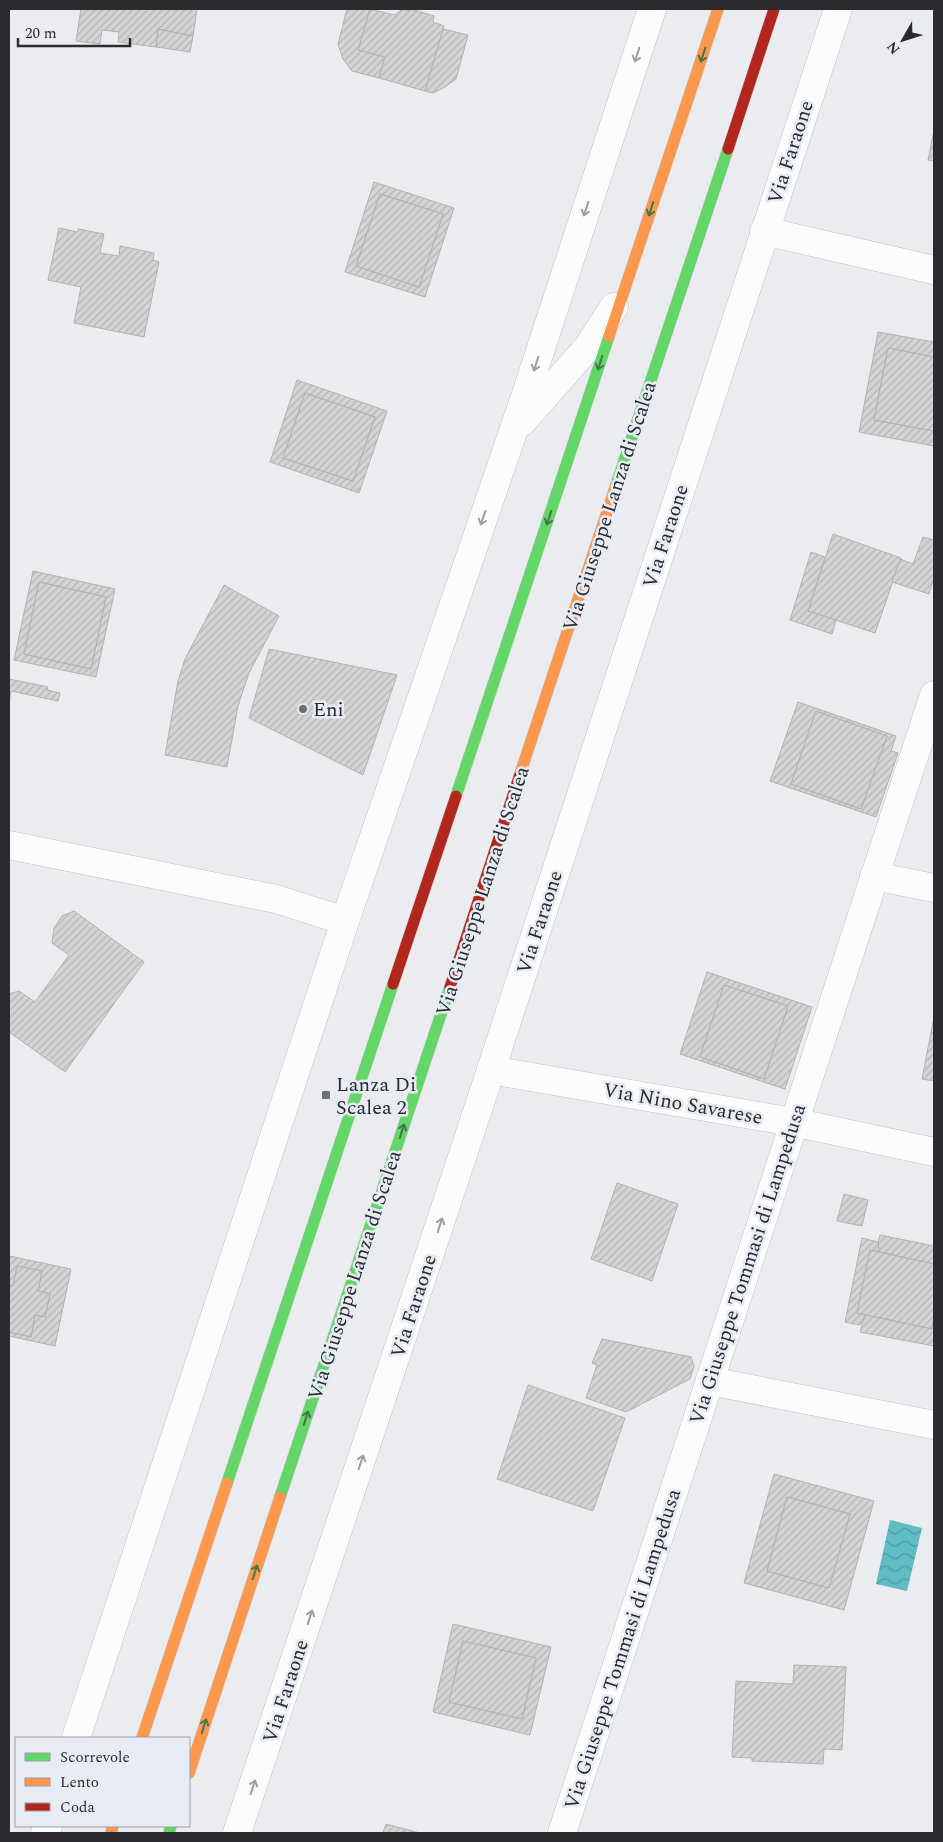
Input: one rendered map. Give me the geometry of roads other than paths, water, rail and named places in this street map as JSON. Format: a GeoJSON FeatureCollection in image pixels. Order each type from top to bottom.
{"type":"FeatureCollection","features":[{"type":"Feature","properties":{"kind":"street"},"geometry":{"type":"LineString","coordinates":[[76,1737],[345,921],[506,451],[652,9]]}},
{"type":"Feature","properties":{"kind":"street"},"geometry":{"type":"LineString","coordinates":[[142,1737],[718,9]]}},
{"type":"Feature","properties":{"kind":"street","name":"Via Giuseppe Lanza di Scalea"},"geometry":{"type":"LineString","coordinates":[[190,1770],[774,9]]}},
{"type":"Feature","properties":{"kind":"street","name":"Via Faraone"},"geometry":{"type":"LineString","coordinates":[[237,1833],[491,1070],[838,9]]}},
{"type":"Feature","properties":{"kind":"street"},"geometry":{"type":"LineString","coordinates":[[764,231],[934,270]]}},
{"type":"Feature","properties":{"kind":"street"},"geometry":{"type":"LineString","coordinates":[[506,451],[525,417],[588,347],[609,317],[626,286]]}},
{"type":"Feature","properties":{"kind":"street","name":"Via Giuseppe Tommasi di Lampedusa"},"geometry":{"type":"LineString","coordinates":[[562,1833],[934,695]]}},
{"type":"Feature","properties":{"kind":"street"},"geometry":{"type":"LineString","coordinates":[[9,845],[276,899],[345,921]]}},
{"type":"Feature","properties":{"kind":"street"},"geometry":{"type":"LineString","coordinates":[[874,876],[934,888]]}},
{"type":"Feature","properties":{"kind":"street","name":"Via Nino Savarese"},"geometry":{"type":"LineString","coordinates":[[491,1070],[793,1122],[934,1152]]}},
{"type":"Feature","properties":{"kind":"street"},"geometry":{"type":"LineString","coordinates":[[710,1381],[934,1425]]}},
{"type":"Feature","properties":{"kind":"water"},"geometry":{"type":"Polygon","coordinates":[[[890,1520],[922,1528],[907,1591],[876,1584],[890,1520]]]}},
{"type":"Feature","properties":{"kind":"place","name":"Eni"},"geometry":{"type":"Point","coordinates":[303,709]}},
{"type":"Feature","properties":{"kind":"place","name":"Lanza Di Scalea 2"},"geometry":{"type":"Point","coordinates":[326,1095]}}]}
